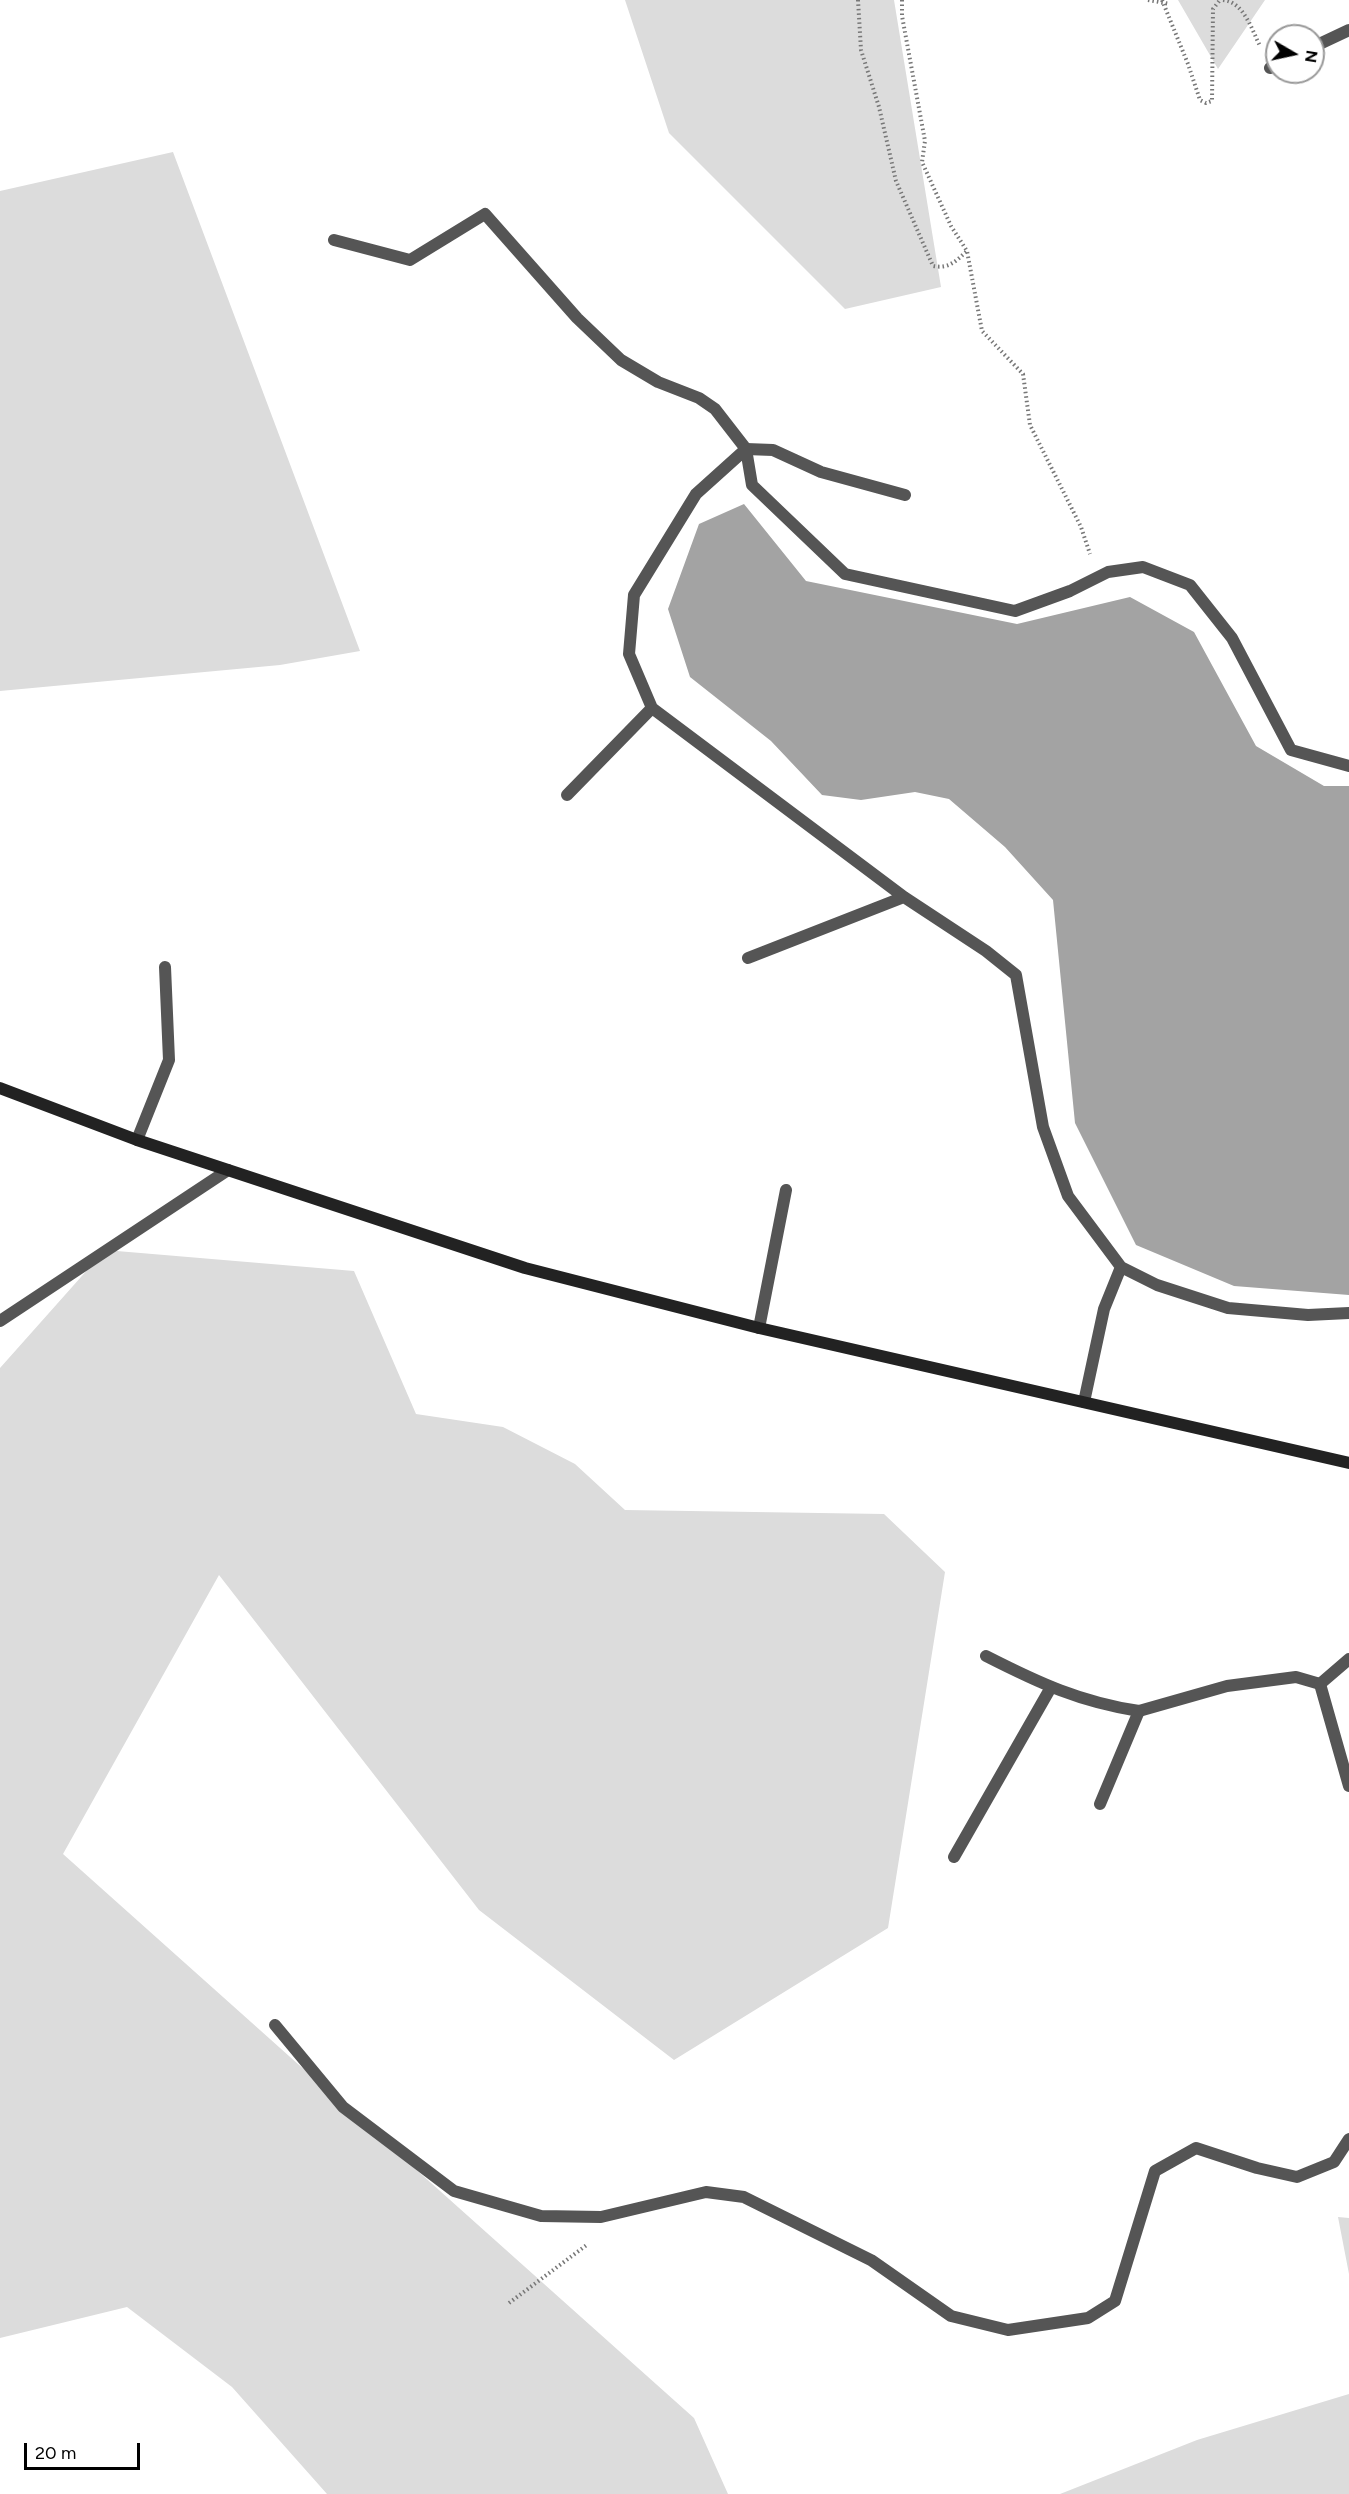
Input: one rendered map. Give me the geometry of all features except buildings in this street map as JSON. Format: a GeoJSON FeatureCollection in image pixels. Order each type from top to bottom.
{"type":"FeatureCollection","features":[{"type":"Feature","properties":{"kind":"street"},"geometry":{"type":"LineString","coordinates":[[1325,41],[1349,30]]}},
{"type":"Feature","properties":{"kind":"street"},"geometry":{"type":"LineString","coordinates":[[334,240],[410,260],[485,214],[577,318],[621,360],[658,382],[699,398],[715,409],[746,449],[752,485],[845,574],[1015,611],[1108,572],[1143,567],[1190,585],[1232,638],[1291,750],[1349,766]]}},
{"type":"Feature","properties":{"kind":"street"},"geometry":{"type":"LineString","coordinates":[[905,495],[822,472],[773,450],[746,449],[696,494],[634,595],[629,654],[652,708],[904,897],[986,951],[1016,975],[1043,1127],[1068,1196],[1121,1268],[1157,1285],[1228,1308],[1308,1315],[1349,1313]]}},
{"type":"Feature","properties":{"kind":"street"},"geometry":{"type":"LineString","coordinates":[[567,795],[652,708]]}},
{"type":"Feature","properties":{"kind":"street"},"geometry":{"type":"LineString","coordinates":[[748,958],[904,897]]}},
{"type":"Feature","properties":{"kind":"street"},"geometry":{"type":"LineString","coordinates":[[137,1140],[169,1060],[165,967]]}},
{"type":"Feature","properties":{"kind":"street"},"geometry":{"type":"LineString","coordinates":[[0,1088],[137,1140],[525,1268],[759,1328],[1349,1463]]}},
{"type":"Feature","properties":{"kind":"street"},"geometry":{"type":"LineString","coordinates":[[0,1322],[228,1170]]}},
{"type":"Feature","properties":{"kind":"street"},"geometry":{"type":"LineString","coordinates":[[759,1328],[786,1190]]}},
{"type":"Feature","properties":{"kind":"street"},"geometry":{"type":"LineString","coordinates":[[1084,1402],[1104,1308],[1121,1268]]}},
{"type":"Feature","properties":{"kind":"street"},"geometry":{"type":"LineString","coordinates":[[986,1656],[1050,1689],[1106,1706],[1139,1711],[1227,1686],[1296,1677],[1320,1684]]}},
{"type":"Feature","properties":{"kind":"street"},"geometry":{"type":"LineString","coordinates":[[1320,1684],[1349,1659]]}},
{"type":"Feature","properties":{"kind":"street"},"geometry":{"type":"LineString","coordinates":[[1320,1684],[1349,1786]]}},
{"type":"Feature","properties":{"kind":"street"},"geometry":{"type":"LineString","coordinates":[[954,1857],[1050,1689]]}},
{"type":"Feature","properties":{"kind":"street"},"geometry":{"type":"LineString","coordinates":[[1100,1804],[1139,1711]]}},
{"type":"Feature","properties":{"kind":"street"},"geometry":{"type":"LineString","coordinates":[[274,2025],[343,2107],[454,2191],[541,2216],[601,2217],[706,2192],[744,2197],[871,2260],[951,2316],[1008,2330],[1088,2318],[1116,2301],[1155,2171],[1196,2148],[1257,2168],[1297,2177],[1334,2162],[1349,2139]]}},
{"type":"Feature","properties":{"kind":"path"},"geometry":{"type":"LineString","coordinates":[[858,0],[861,50],[879,107],[896,181],[933,266],[951,265],[967,251]]}},
{"type":"Feature","properties":{"kind":"path"},"geometry":{"type":"LineString","coordinates":[[902,0],[902,16],[925,141],[922,162],[951,226],[967,251],[982,331],[1023,374],[1030,425],[1081,527],[1097,578]]}},
{"type":"Feature","properties":{"kind":"path"},"geometry":{"type":"LineString","coordinates":[[1148,0],[1170,4]]}},
{"type":"Feature","properties":{"kind":"path"},"geometry":{"type":"LineString","coordinates":[[1163,2],[1200,100],[1206,103],[1212,101],[1213,9],[1222,0],[1231,1],[1245,15],[1265,50]]}},
{"type":"Feature","properties":{"kind":"path"},"geometry":{"type":"LineString","coordinates":[[509,2303],[599,2236],[601,2217]]}},
{"type":"Feature","properties":{"kind":"shaded area"},"geometry":{"type":"Polygon","coordinates":[[[625,0],[894,0],[941,287],[845,309],[669,133],[625,0]]]}},
{"type":"Feature","properties":{"kind":"shaded area"},"geometry":{"type":"Polygon","coordinates":[[[1178,0],[1265,0],[1218,69],[1178,0]]]}},
{"type":"Feature","properties":{"kind":"shaded area"},"geometry":{"type":"Polygon","coordinates":[[[173,152],[360,651],[280,665],[0,691],[0,191],[173,152]]]}},
{"type":"Feature","properties":{"kind":"shaded area"},"geometry":{"type":"Polygon","coordinates":[[[744,504],[806,581],[1017,624],[1130,597],[1194,632],[1256,746],[1324,786],[1349,786],[1349,1295],[1234,1286],[1136,1245],[1075,1123],[1053,900],[1005,847],[949,799],[915,792],[861,800],[822,795],[771,741],[690,677],[668,609],[699,524],[744,504]]]}},
{"type":"Feature","properties":{"kind":"shaded area"},"geometry":{"type":"Polygon","coordinates":[[[105,1250],[354,1271],[416,1414],[503,1427],[575,1464],[625,1510],[884,1514],[945,1572],[888,1928],[674,2060],[479,1910],[219,1575],[63,1854],[694,2418],[728,2494],[327,2494],[232,2387],[127,2307],[0,2338],[0,1368],[105,1250]]]}},
{"type":"Feature","properties":{"kind":"shaded area"},"geometry":{"type":"Polygon","coordinates":[[[1338,2217],[1349,2218],[1349,2274],[1338,2217]]]}},
{"type":"Feature","properties":{"kind":"shaded area"},"geometry":{"type":"Polygon","coordinates":[[[1349,2394],[1349,2494],[1060,2494],[1197,2440],[1349,2394]]]}}]}
